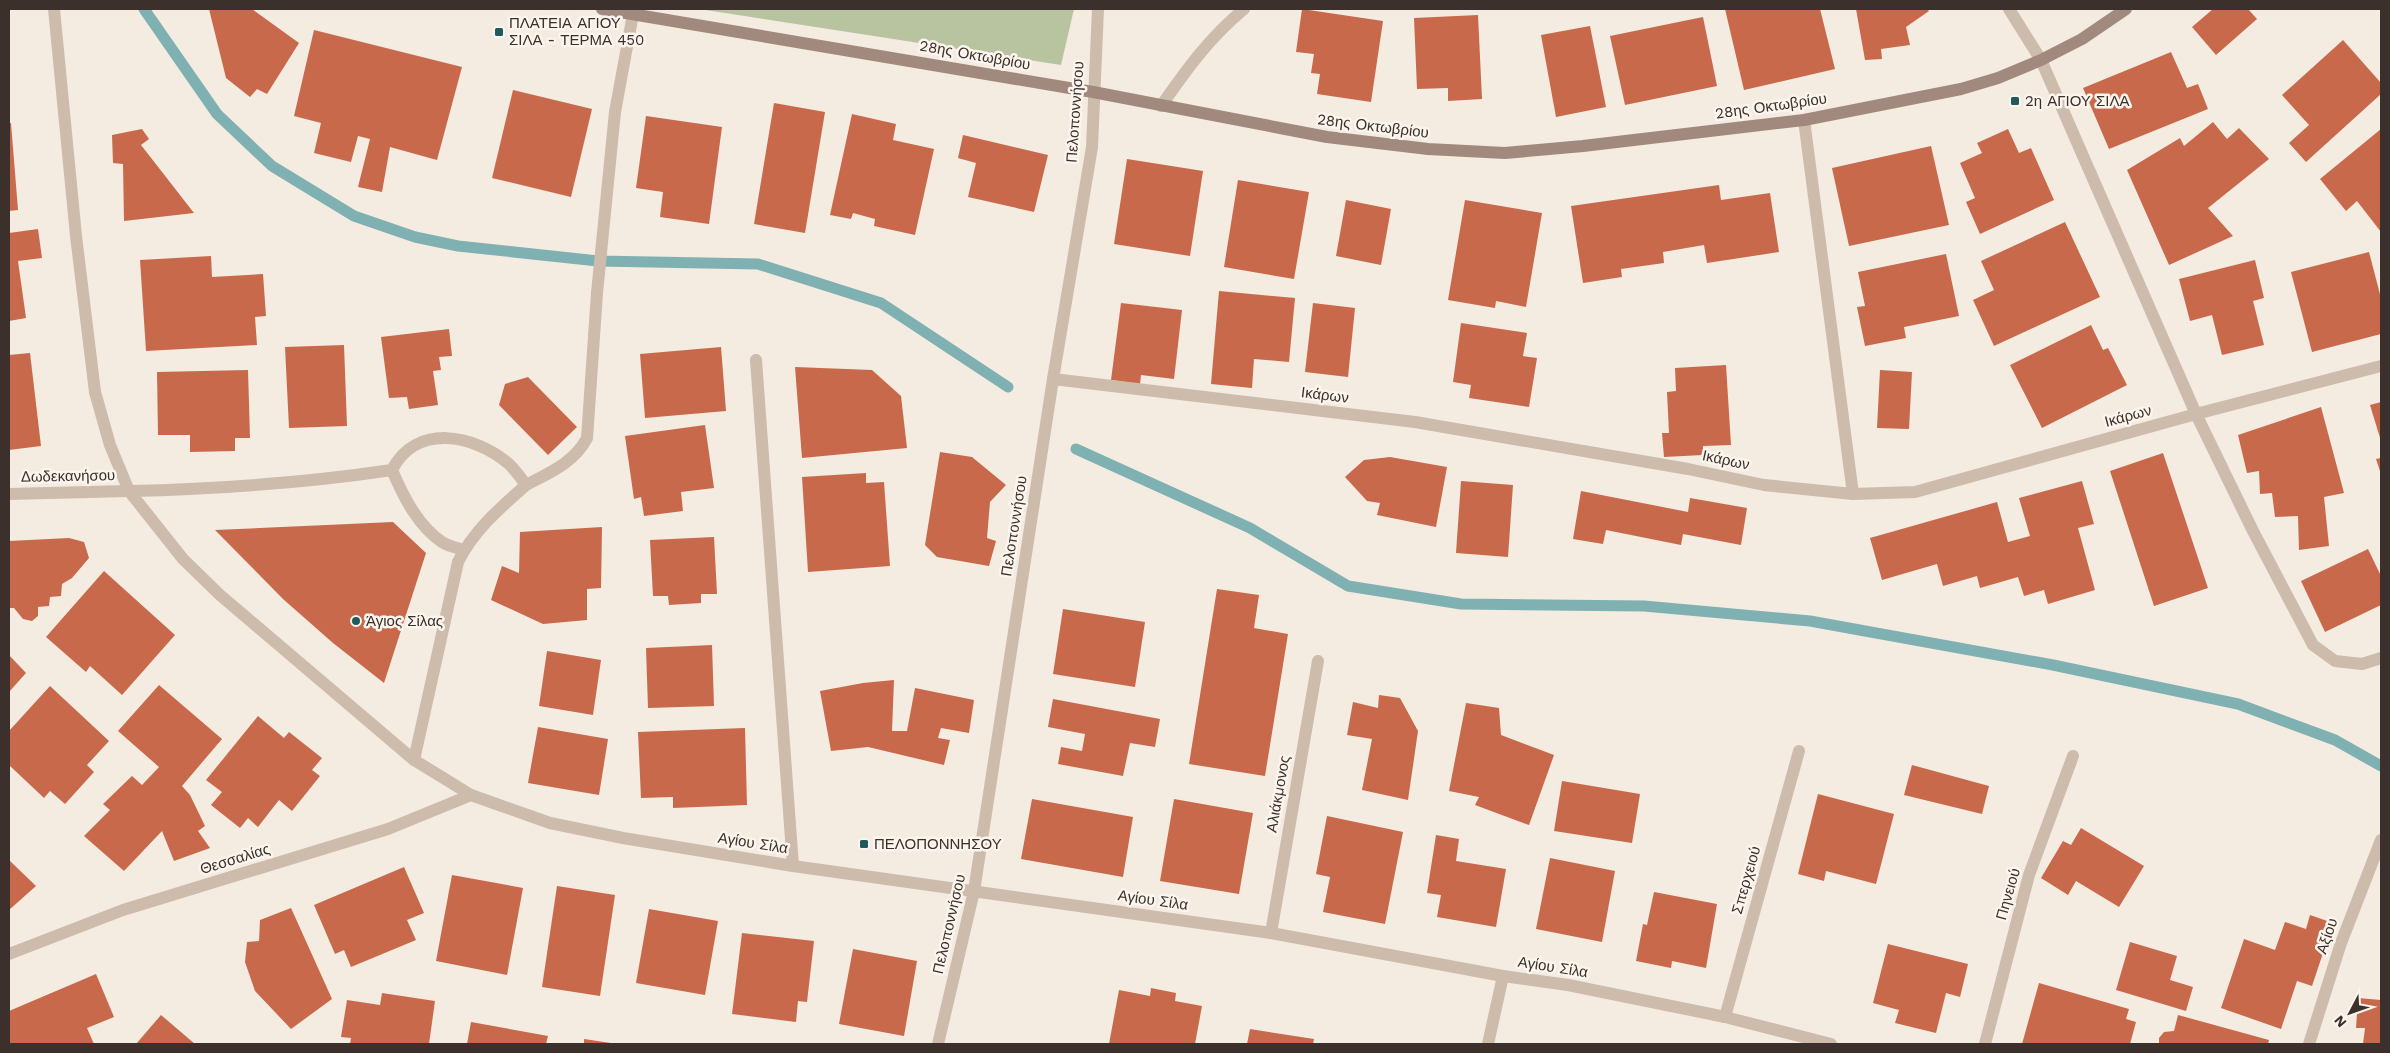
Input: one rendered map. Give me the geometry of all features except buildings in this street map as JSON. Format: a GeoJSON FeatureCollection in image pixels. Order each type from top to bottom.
{"type":"FeatureCollection","features":[{"type":"Feature","properties":{"kind":"main road","name":"28ης Οκτωβρίου"},"geometry":{"type":"LineString","coordinates":[[602,9],[631,12],[1093,92],[1327,137],[1466,152],[1539,151],[1804,120],[1960,89],[1998,78],[2041,60],[2082,39],[2126,9]]}},
{"type":"Feature","properties":{"kind":"street","name":"Αγίου Σίλα"},"geometry":{"type":"LineString","coordinates":[[54,9],[75,226],[94,392],[110,445],[129,491],[183,559],[220,596],[414,760],[471,795],[550,823],[623,838],[794,866],[1271,933],[1503,976],[1568,985],[1725,1017],[1831,1044]]}},
{"type":"Feature","properties":{"kind":"street","name":"Πελοποννήσου"},"geometry":{"type":"LineString","coordinates":[[938,1044],[974,891],[1052,379],[1092,146],[1098,9]]}},
{"type":"Feature","properties":{"kind":"street"},"geometry":{"type":"LineString","coordinates":[[1161,106],[1198,52],[1244,9]]}},
{"type":"Feature","properties":{"kind":"street"},"geometry":{"type":"LineString","coordinates":[[2009,9],[2041,60],[2196,414],[2253,531],[2313,645],[2335,661],[2362,664],[2381,658]]}},
{"type":"Feature","properties":{"kind":"street"},"geometry":{"type":"LineString","coordinates":[[414,760],[458,562],[464,550],[494,514],[526,485],[568,460],[582,449],[588,438],[603,228],[615,112],[631,12]]}},
{"type":"Feature","properties":{"kind":"street"},"geometry":{"type":"LineString","coordinates":[[1804,120],[1853,494]]}},
{"type":"Feature","properties":{"kind":"street"},"geometry":{"type":"LineString","coordinates":[[756,360],[794,866]]}},
{"type":"Feature","properties":{"kind":"street","name":"Ικάρων"},"geometry":{"type":"LineString","coordinates":[[1052,379],[1415,422],[1688,469],[1764,485],[1853,494],[1915,492],[2196,414],[2381,366]]}},
{"type":"Feature","properties":{"kind":"street"},"geometry":{"type":"LineString","coordinates":[[464,550],[443,542],[432,533],[402,493],[392,470],[398,457],[424,441],[451,437],[466,441],[497,456],[510,465],[526,485]]}},
{"type":"Feature","properties":{"kind":"street","name":"Δωδεκανήσου"},"geometry":{"type":"LineString","coordinates":[[9,494],[224,489],[318,481],[392,470]]}},
{"type":"Feature","properties":{"kind":"street","name":"Αλιάκμονος"},"geometry":{"type":"LineString","coordinates":[[1271,933],[1318,661]]}},
{"type":"Feature","properties":{"kind":"street","name":"Σπερχειού"},"geometry":{"type":"LineString","coordinates":[[1725,1017],[1799,751]]}},
{"type":"Feature","properties":{"kind":"street","name":"Πηνειού"},"geometry":{"type":"LineString","coordinates":[[1984,1044],[2029,876],[2073,756]]}},
{"type":"Feature","properties":{"kind":"street","name":"Θεσσαλίας"},"geometry":{"type":"LineString","coordinates":[[9,954],[123,910],[388,829],[471,795]]}},
{"type":"Feature","properties":{"kind":"street","name":"Αξίου"},"geometry":{"type":"LineString","coordinates":[[2309,1044],[2341,943],[2381,840]]}},
{"type":"Feature","properties":{"kind":"street"},"geometry":{"type":"LineString","coordinates":[[1488,1044],[1503,976]]}},
{"type":"Feature","properties":{"kind":"green space"},"geometry":{"type":"Polygon","coordinates":[[[699,9],[1074,9],[1061,65],[699,9]]]}},
{"type":"Feature","properties":{"kind":"waterway"},"geometry":{"type":"LineString","coordinates":[[144,9],[217,114],[272,166],[354,216],[415,237],[458,246],[598,261],[758,264],[881,303],[1008,387]]}},
{"type":"Feature","properties":{"kind":"waterway"},"geometry":{"type":"LineString","coordinates":[[1076,449],[1250,528],[1348,586],[1461,604],[1644,606],[1810,621],[2053,665],[2238,704],[2335,740],[2381,766]]}},
{"type":"Feature","properties":{"kind":"place","name":"ΠΛΑΤΕΙΑ ΑΓΙΟΥ ΣΙΛΑ - ΤΕΡΜΑ 450"},"geometry":{"type":"Point","coordinates":[499,32]}},
{"type":"Feature","properties":{"kind":"place","name":"2η ΑΓΙΟΥ ΣΙΛΑ"},"geometry":{"type":"Point","coordinates":[2015,101]}},
{"type":"Feature","properties":{"kind":"place","name":"Άγιος Σίλας"},"geometry":{"type":"Point","coordinates":[356,621]}},
{"type":"Feature","properties":{"kind":"place","name":"ΠΕΛΟΠΟΝΝΗΣΟΥ"},"geometry":{"type":"Point","coordinates":[864,844]}}]}
